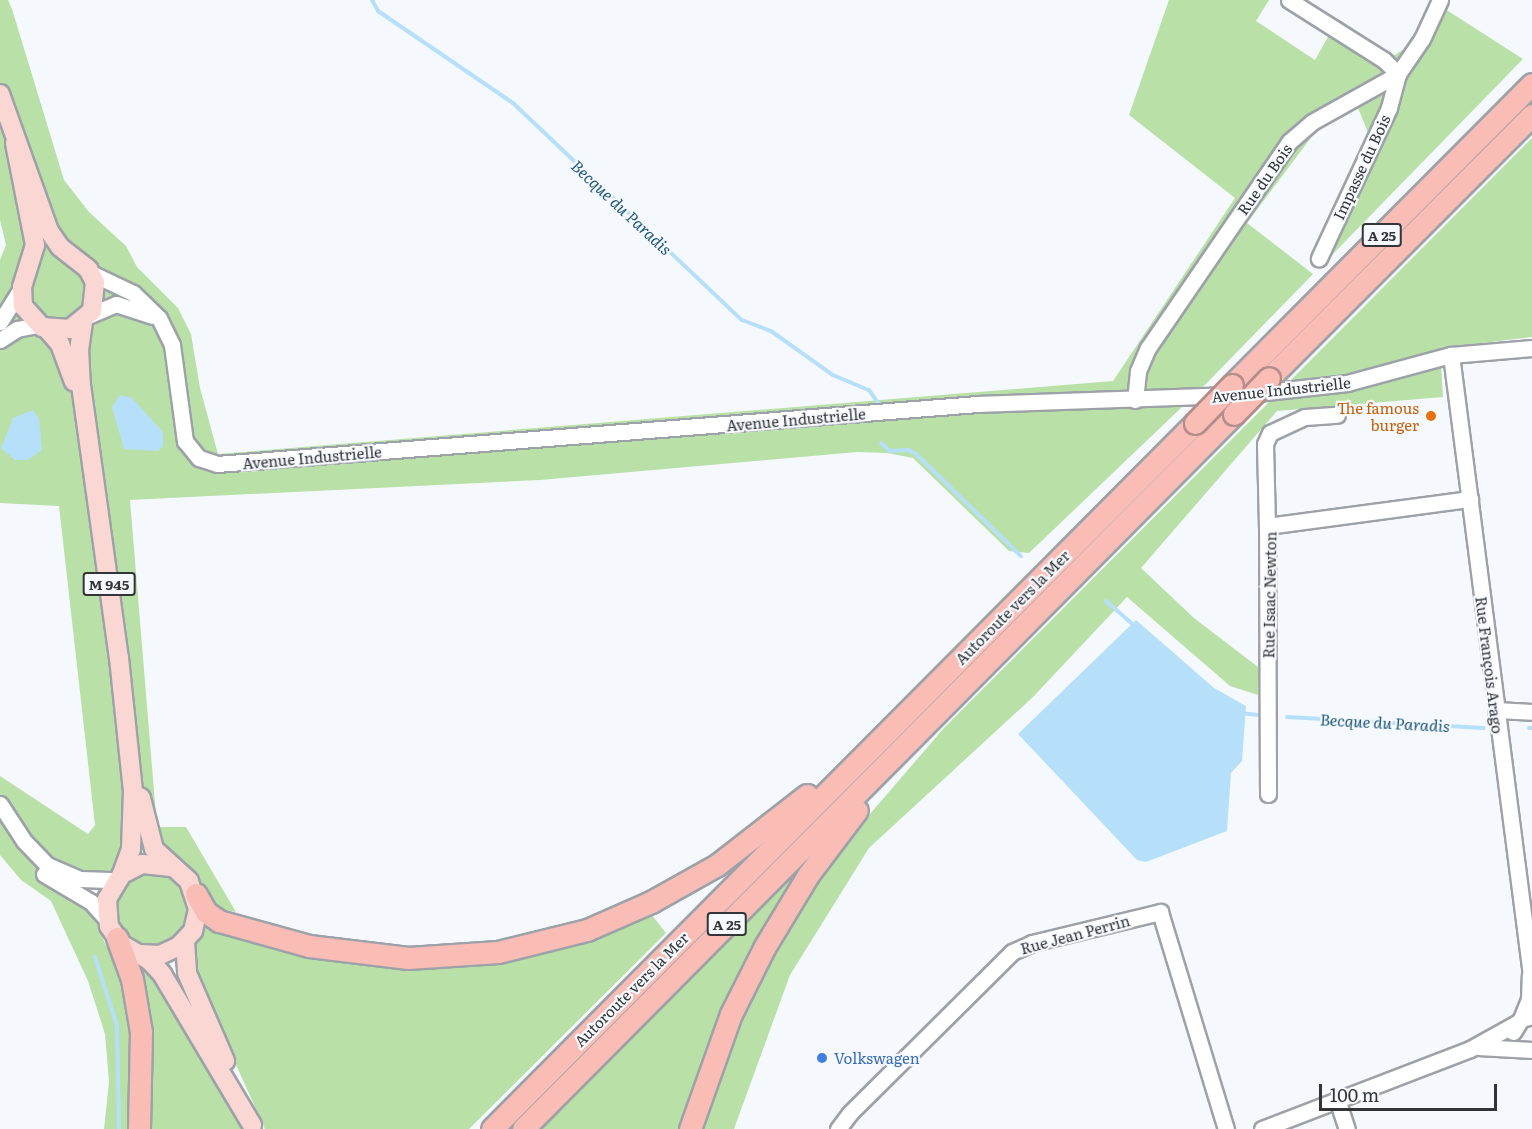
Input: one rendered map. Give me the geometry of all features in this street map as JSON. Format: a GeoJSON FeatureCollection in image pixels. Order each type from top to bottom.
{"type":"FeatureCollection","features":[{"type":"Feature","properties":{"kind":"highway","name":"Autoroute vers la Mer"},"geometry":{"type":"LineString","coordinates":[[492,1129],[1532,84]]}},
{"type":"Feature","properties":{"kind":"highway","name":"A 25"},"geometry":{"type":"LineString","coordinates":[[523,1129],[1532,115]]}},
{"type":"Feature","properties":{"kind":"highway"},"geometry":{"type":"LineString","coordinates":[[690,1129],[731,1014],[785,911],[827,848],[930,720]]}},
{"type":"Feature","properties":{"kind":"highway"},"geometry":{"type":"LineString","coordinates":[[196,894],[206,912],[219,921],[309,946],[408,958],[498,952],[587,930],[659,898],[745,845],[836,769],[856,762]]}},
{"type":"Feature","properties":{"kind":"highway"},"geometry":{"type":"LineString","coordinates":[[112,929],[130,971],[141,1032],[139,1129]]}},
{"type":"Feature","properties":{"kind":"main road"},"geometry":{"type":"LineString","coordinates":[[0,94],[15,143],[49,231],[60,247],[91,273],[97,292],[86,319],[66,330],[42,327],[25,310],[25,280],[35,245],[15,143]]}},
{"type":"Feature","properties":{"kind":"main road"},"geometry":{"type":"LineString","coordinates":[[25,280],[52,256],[76,260]]}},
{"type":"Feature","properties":{"kind":"main road","name":"M 945"},"geometry":{"type":"LineString","coordinates":[[86,319],[79,362],[86,431],[129,738],[150,840],[171,867]]}},
{"type":"Feature","properties":{"kind":"main road","name":"M 945"},"geometry":{"type":"LineString","coordinates":[[42,327],[65,355],[86,431]]}},
{"type":"Feature","properties":{"kind":"main road","name":"M 945"},"geometry":{"type":"LineString","coordinates":[[120,877],[131,849],[134,816],[129,738]]}},
{"type":"Feature","properties":{"kind":"main road"},"geometry":{"type":"LineString","coordinates":[[142,864],[171,867],[184,876],[196,894],[198,916],[185,942],[187,973],[253,1127],[163,975],[112,929],[107,899],[120,877],[142,864]]}},
{"type":"Feature","properties":{"kind":"main road"},"geometry":{"type":"LineString","coordinates":[[140,954],[160,955],[185,942]]}},
{"type":"Feature","properties":{"kind":"street"},"geometry":{"type":"LineString","coordinates":[[1289,0],[1384,60],[1398,74]]}},
{"type":"Feature","properties":{"kind":"street","name":"Rue du Bois"},"geometry":{"type":"LineString","coordinates":[[1135,400],[1138,371],[1148,348],[1289,142],[1312,122],[1398,74],[1422,39],[1440,0]]}},
{"type":"Feature","properties":{"kind":"street","name":"Impasse du Bois"},"geometry":{"type":"LineString","coordinates":[[1319,258],[1389,108],[1398,74]]}},
{"type":"Feature","properties":{"kind":"street","name":"Avenue Industrielle"},"geometry":{"type":"LineString","coordinates":[[91,273],[137,296],[164,326],[172,345],[184,438],[199,458],[218,464],[977,404],[1135,400],[1319,388],[1451,355],[1532,348]]}},
{"type":"Feature","properties":{"kind":"street"},"geometry":{"type":"LineString","coordinates":[[0,322],[25,280]]}},
{"type":"Feature","properties":{"kind":"street"},"geometry":{"type":"LineString","coordinates":[[86,319],[113,304],[125,304],[164,326]]}},
{"type":"Feature","properties":{"kind":"street"},"geometry":{"type":"LineString","coordinates":[[0,340],[17,328],[42,327]]}},
{"type":"Feature","properties":{"kind":"street","name":"Rue François Arago"},"geometry":{"type":"LineString","coordinates":[[1451,355],[1531,979],[1529,999],[1523,1019]]}},
{"type":"Feature","properties":{"kind":"street"},"geometry":{"type":"LineString","coordinates":[[1267,526],[1265,444],[1270,433],[1305,417],[1336,415]]}},
{"type":"Feature","properties":{"kind":"street","name":"Rue Isaac Newton"},"geometry":{"type":"LineString","coordinates":[[1268,794],[1267,526],[1470,499]]}},
{"type":"Feature","properties":{"kind":"street"},"geometry":{"type":"LineString","coordinates":[[1496,710],[1532,712]]}},
{"type":"Feature","properties":{"kind":"street"},"geometry":{"type":"LineString","coordinates":[[0,804],[24,840],[47,865],[80,879],[120,877]]}},
{"type":"Feature","properties":{"kind":"street"},"geometry":{"type":"LineString","coordinates":[[0,822],[33,865],[91,902],[112,929]]}},
{"type":"Feature","properties":{"kind":"street","name":"Rue Jean Perrin"},"geometry":{"type":"LineString","coordinates":[[838,1129],[850,1113],[1012,952],[1032,943],[1160,912],[1226,1129]]}},
{"type":"Feature","properties":{"kind":"street"},"geometry":{"type":"LineString","coordinates":[[1262,1129],[1470,1048],[1523,1019]]}},
{"type":"Feature","properties":{"kind":"street"},"geometry":{"type":"LineString","coordinates":[[1523,1019],[1514,1039],[1528,1049]]}},
{"type":"Feature","properties":{"kind":"street"},"geometry":{"type":"LineString","coordinates":[[1470,1048],[1528,1049]]}},
{"type":"Feature","properties":{"kind":"street"},"geometry":{"type":"LineString","coordinates":[[1337,1099],[1347,1129]]}},
{"type":"Feature","properties":{"kind":"green space"},"geometry":{"type":"Polygon","coordinates":[[[0,0],[8,0],[12,9],[64,180],[89,212],[126,246],[137,267],[178,308],[191,334],[200,388],[218,454],[1113,381],[1235,198],[1129,115],[1169,0],[1269,0],[1256,21],[1315,60],[1338,19],[1393,56],[1409,46],[1431,0],[1523,59],[1330,257],[1376,152],[1358,108],[1319,127],[1247,223],[1313,274],[1203,387],[1029,553],[1009,551],[913,458],[887,453],[857,452],[540,480],[130,500],[157,827],[186,827],[236,912],[211,907],[156,843],[126,845],[122,860],[107,874],[81,873],[68,894],[92,912],[106,946],[149,972],[244,1129],[104,1129],[109,1082],[105,1034],[88,981],[51,901],[21,880],[0,855],[0,776],[88,834],[95,825],[59,506],[0,503],[0,260],[6,245],[0,220],[0,0]]]}},
{"type":"Feature","properties":{"kind":"green space"},"geometry":{"type":"Polygon","coordinates":[[[1532,138],[1532,337],[1440,348],[1443,397],[1277,411],[1141,568],[1194,618],[1258,667],[1258,695],[1230,686],[1127,597],[1033,697],[869,848],[790,975],[734,1129],[538,1129],[800,864],[820,872],[944,728],[1532,138]]]}},
{"type":"Feature","properties":{"kind":"green space"},"geometry":{"type":"Polygon","coordinates":[[[151,873],[165,876],[177,884],[185,896],[188,910],[185,924],[177,936],[165,944],[151,947],[137,944],[125,936],[117,924],[114,910],[117,896],[125,884],[137,876],[151,873]]]}},
{"type":"Feature","properties":{"kind":"green space"},"geometry":{"type":"Polygon","coordinates":[[[651,914],[666,933],[469,1129],[265,1129],[194,972],[194,943],[205,922],[304,954],[399,968],[529,955],[651,914]]]}},
{"type":"Feature","properties":{"kind":"water"},"geometry":{"type":"Polygon","coordinates":[[[120,395],[132,398],[163,432],[163,446],[158,451],[124,449],[112,407],[120,395]]]}},
{"type":"Feature","properties":{"kind":"water"},"geometry":{"type":"Polygon","coordinates":[[[33,410],[39,419],[42,450],[28,460],[15,460],[1,448],[13,418],[33,410]]]}},
{"type":"Feature","properties":{"kind":"water"},"geometry":{"type":"Polygon","coordinates":[[[1136,620],[1214,688],[1246,706],[1242,761],[1231,773],[1227,831],[1146,862],[1137,860],[1018,734],[1136,620]]]}},
{"type":"Feature","properties":{"kind":"waterway","name":"Becque du Paradis"},"geometry":{"type":"LineString","coordinates":[[372,0],[378,11],[513,103],[742,320],[771,331],[833,375],[869,390],[878,403]]}},
{"type":"Feature","properties":{"kind":"waterway","name":"Becque du Paradis"},"geometry":{"type":"LineString","coordinates":[[881,443],[890,451],[909,450],[917,455],[1021,556]]}},
{"type":"Feature","properties":{"kind":"waterway","name":"Becque du Paradis"},"geometry":{"type":"LineString","coordinates":[[1106,601],[1136,627]]}},
{"type":"Feature","properties":{"kind":"waterway","name":"Becque du Paradis"},"geometry":{"type":"LineString","coordinates":[[1241,713],[1258,715]]}},
{"type":"Feature","properties":{"kind":"waterway","name":"Becque du Paradis"},"geometry":{"type":"LineString","coordinates":[[1287,717],[1484,728]]}},
{"type":"Feature","properties":{"kind":"waterway"},"geometry":{"type":"LineString","coordinates":[[95,957],[117,1026],[119,1129]]}},
{"type":"Feature","properties":{"kind":"place","name":"The famous burger"},"geometry":{"type":"Point","coordinates":[1431,416]}},
{"type":"Feature","properties":{"kind":"place","name":"Volkswagen"},"geometry":{"type":"Point","coordinates":[822,1058]}}]}
